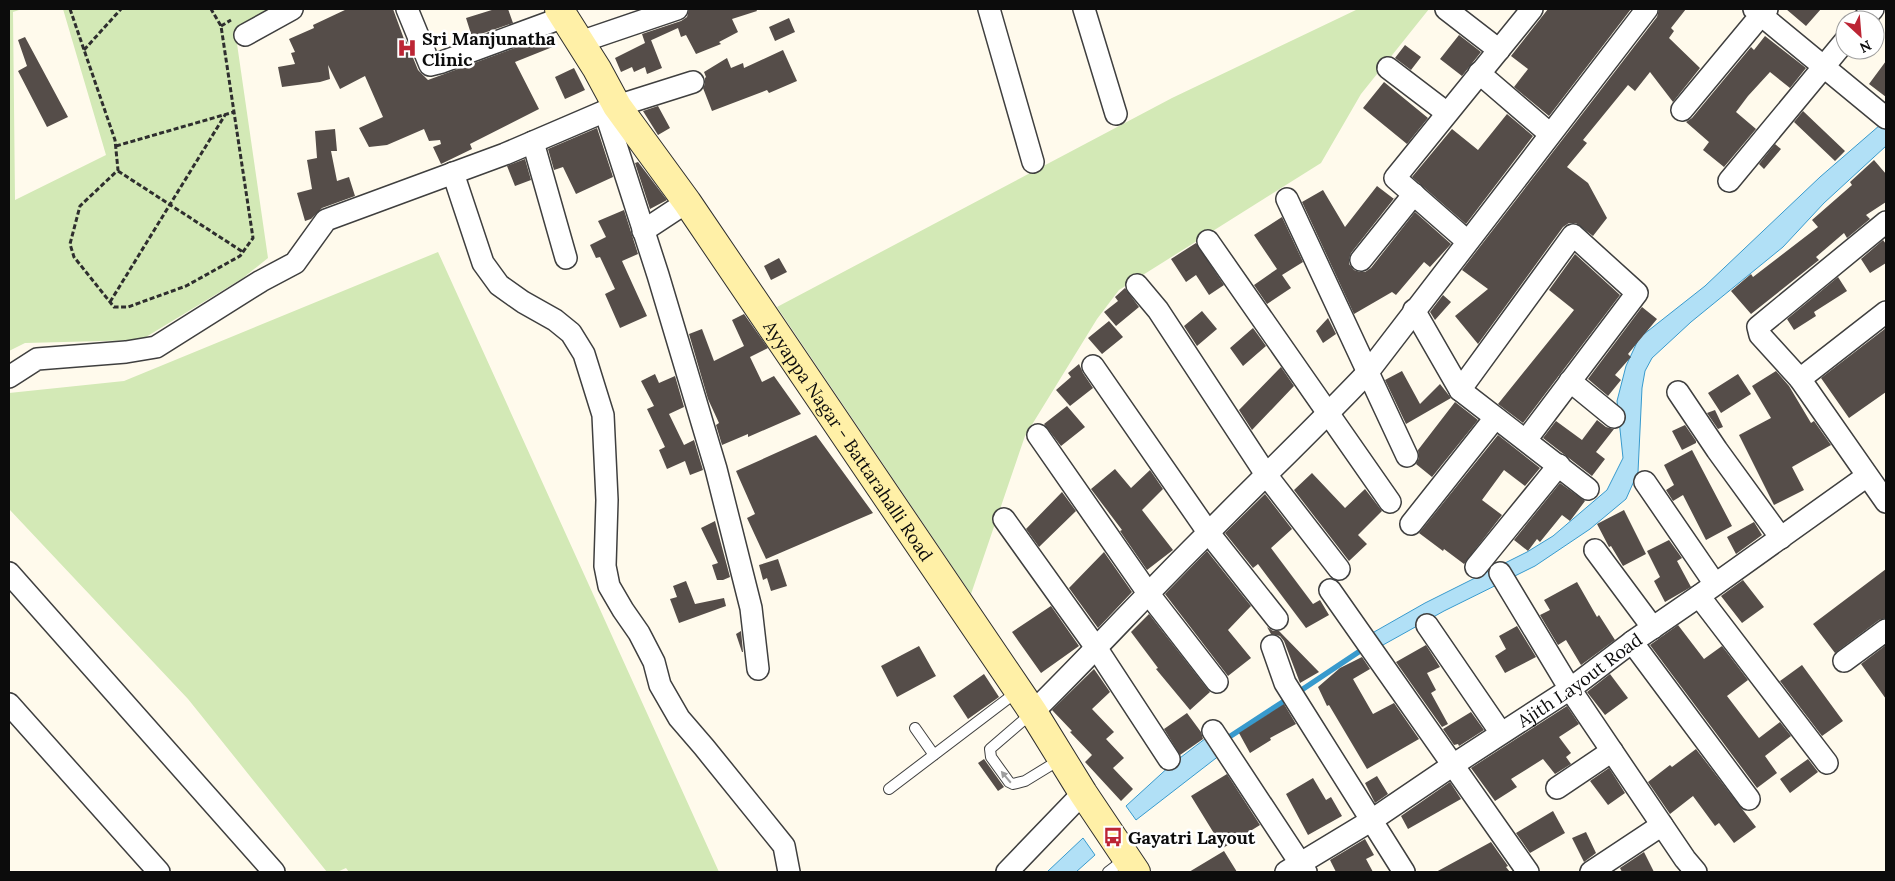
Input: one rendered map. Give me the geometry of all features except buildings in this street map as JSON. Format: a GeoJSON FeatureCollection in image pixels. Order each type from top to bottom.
{"type":"FeatureCollection","features":[{"type":"Feature","properties":{"kind":"main road","name":"Ayyappa Nagar - Battarahalli Road"},"geometry":{"type":"LineString","coordinates":[[562,13],[580,42],[611,109],[688,202],[1026,701],[1083,794],[1124,867]]}},
{"type":"Feature","properties":{"kind":"street"},"geometry":{"type":"LineString","coordinates":[[245,35],[292,9]]}},
{"type":"Feature","properties":{"kind":"street"},"geometry":{"type":"LineString","coordinates":[[407,9],[430,65],[442,62],[562,13]]}},
{"type":"Feature","properties":{"kind":"street"},"geometry":{"type":"LineString","coordinates":[[580,42],[677,9]]}},
{"type":"Feature","properties":{"kind":"street"},"geometry":{"type":"LineString","coordinates":[[989,9],[1033,162]]}},
{"type":"Feature","properties":{"kind":"street"},"geometry":{"type":"LineString","coordinates":[[1084,9],[1116,114]]}},
{"type":"Feature","properties":{"kind":"street"},"geometry":{"type":"LineString","coordinates":[[1446,9],[1499,50]]}},
{"type":"Feature","properties":{"kind":"street"},"geometry":{"type":"LineString","coordinates":[[1467,241],[1395,178],[1532,9]]}},
{"type":"Feature","properties":{"kind":"street"},"geometry":{"type":"LineString","coordinates":[[1026,701],[1097,649],[1148,593],[1267,476],[1368,372],[1646,9]]}},
{"type":"Feature","properties":{"kind":"street"},"geometry":{"type":"LineString","coordinates":[[1682,110],[1761,11],[1886,118]]}},
{"type":"Feature","properties":{"kind":"street"},"geometry":{"type":"LineString","coordinates":[[1729,181],[1835,52]]}},
{"type":"Feature","properties":{"kind":"street"},"geometry":{"type":"LineString","coordinates":[[1388,68],[1447,113]]}},
{"type":"Feature","properties":{"kind":"street"},"geometry":{"type":"LineString","coordinates":[[1480,73],[1550,134]]}},
{"type":"Feature","properties":{"kind":"street"},"geometry":{"type":"LineString","coordinates":[[9,377],[37,359],[126,352],[156,347],[261,281],[295,263],[326,220],[533,142],[611,109],[693,82]]}},
{"type":"Feature","properties":{"kind":"street"},"geometry":{"type":"LineString","coordinates":[[611,109],[643,231],[716,469],[751,608],[758,669]]}},
{"type":"Feature","properties":{"kind":"street"},"geometry":{"type":"LineString","coordinates":[[533,142],[566,258]]}},
{"type":"Feature","properties":{"kind":"street"},"geometry":{"type":"LineString","coordinates":[[453,173],[483,263],[499,285],[523,302],[555,320],[572,333],[584,354],[603,415],[607,500],[605,566],[609,586],[639,633],[654,662],[660,685],[678,718],[704,746],[784,846],[789,872]]}},
{"type":"Feature","properties":{"kind":"street"},"geometry":{"type":"LineString","coordinates":[[1361,260],[1414,194]]}},
{"type":"Feature","properties":{"kind":"street"},"geometry":{"type":"LineString","coordinates":[[1287,199],[1406,456]]}},
{"type":"Feature","properties":{"kind":"street"},"geometry":{"type":"LineString","coordinates":[[643,231],[688,202]]}},
{"type":"Feature","properties":{"kind":"street"},"geometry":{"type":"LineString","coordinates":[[1878,486],[1800,379],[1760,335],[1758,327],[1886,222]]}},
{"type":"Feature","properties":{"kind":"street"},"geometry":{"type":"LineString","coordinates":[[1460,390],[1573,235],[1637,293],[1526,440]]}},
{"type":"Feature","properties":{"kind":"street"},"geometry":{"type":"LineString","coordinates":[[1208,241],[1390,502]]}},
{"type":"Feature","properties":{"kind":"street"},"geometry":{"type":"LineString","coordinates":[[1137,285],[1158,310],[1267,476],[1339,569]]}},
{"type":"Feature","properties":{"kind":"street"},"geometry":{"type":"LineString","coordinates":[[1414,310],[1460,390],[1588,489]]}},
{"type":"Feature","properties":{"kind":"street"},"geometry":{"type":"LineString","coordinates":[[1800,379],[1886,312]]}},
{"type":"Feature","properties":{"kind":"street"},"geometry":{"type":"LineString","coordinates":[[1093,366],[1208,532],[1277,619]]}},
{"type":"Feature","properties":{"kind":"street"},"geometry":{"type":"LineString","coordinates":[[1570,381],[1614,417]]}},
{"type":"Feature","properties":{"kind":"street"},"geometry":{"type":"LineString","coordinates":[[1678,392],[1717,450],[1781,538]]}},
{"type":"Feature","properties":{"kind":"street"},"geometry":{"type":"LineString","coordinates":[[1411,524],[1495,418]]}},
{"type":"Feature","properties":{"kind":"street"},"geometry":{"type":"LineString","coordinates":[[1038,435],[1148,593],[1217,682]]}},
{"type":"Feature","properties":{"kind":"street"},"geometry":{"type":"LineString","coordinates":[[1476,566],[1559,466]]}},
{"type":"Feature","properties":{"kind":"street"},"geometry":{"type":"LineString","coordinates":[[1645,482],[1707,590],[1827,763]]}},
{"type":"Feature","properties":{"kind":"street","name":"Ajith Layout Road"},"geometry":{"type":"LineString","coordinates":[[1297,870],[1570,689],[1632,642],[1781,538],[1878,486]]}},
{"type":"Feature","properties":{"kind":"street"},"geometry":{"type":"LineString","coordinates":[[1004,519],[1097,649],[1169,759]]}},
{"type":"Feature","properties":{"kind":"street"},"geometry":{"type":"LineString","coordinates":[[1595,550],[1653,628]]}},
{"type":"Feature","properties":{"kind":"street"},"geometry":{"type":"LineString","coordinates":[[9,573],[274,872]]}},
{"type":"Feature","properties":{"kind":"street"},"geometry":{"type":"LineString","coordinates":[[1500,573],[1570,689],[1696,872]]}},
{"type":"Feature","properties":{"kind":"street"},"geometry":{"type":"LineString","coordinates":[[1330,590],[1528,872]]}},
{"type":"Feature","properties":{"kind":"street"},"geometry":{"type":"LineString","coordinates":[[1427,625],[1501,734]]}},
{"type":"Feature","properties":{"kind":"street"},"geometry":{"type":"LineString","coordinates":[[1844,661],[1886,630]]}},
{"type":"Feature","properties":{"kind":"street"},"geometry":{"type":"LineString","coordinates":[[1632,642],[1749,800]]}},
{"type":"Feature","properties":{"kind":"street"},"geometry":{"type":"LineString","coordinates":[[1272,646],[1290,691],[1404,872]]}},
{"type":"Feature","properties":{"kind":"street"},"geometry":{"type":"LineString","coordinates":[[9,704],[160,872]]}},
{"type":"Feature","properties":{"kind":"street"},"geometry":{"type":"LineString","coordinates":[[1218,740],[1297,870]]}},
{"type":"Feature","properties":{"kind":"street"},"geometry":{"type":"LineString","coordinates":[[1557,788],[1612,751]]}},
{"type":"Feature","properties":{"kind":"street"},"geometry":{"type":"LineString","coordinates":[[1006,872],[1083,794]]}},
{"type":"Feature","properties":{"kind":"street"},"geometry":{"type":"LineString","coordinates":[[1591,872],[1662,825]]}},
{"type":"Feature","properties":{"kind":"lane"},"geometry":{"type":"LineString","coordinates":[[889,789],[934,755],[1026,701]]}},
{"type":"Feature","properties":{"kind":"lane"},"geometry":{"type":"LineString","coordinates":[[1026,701],[989,754],[1009,782],[1016,784],[1062,759]]}},
{"type":"Feature","properties":{"kind":"lane"},"geometry":{"type":"LineString","coordinates":[[916,728],[934,755]]}},
{"type":"Feature","properties":{"kind":"path"},"geometry":{"type":"LineString","coordinates":[[70,9],[115,140],[118,170]]}},
{"type":"Feature","properties":{"kind":"path"},"geometry":{"type":"LineString","coordinates":[[84,50],[121,9]]}},
{"type":"Feature","properties":{"kind":"path"},"geometry":{"type":"LineString","coordinates":[[118,170],[80,206],[70,244],[74,257],[114,307],[128,307],[186,286],[240,256],[253,238],[221,26],[211,9]]}},
{"type":"Feature","properties":{"kind":"path"},"geometry":{"type":"LineString","coordinates":[[116,146],[234,112]]}},
{"type":"Feature","properties":{"kind":"path"},"geometry":{"type":"LineString","coordinates":[[110,302],[225,115]]}},
{"type":"Feature","properties":{"kind":"path"},"geometry":{"type":"LineString","coordinates":[[118,170],[243,252]]}},
{"type":"Feature","properties":{"kind":"green space"},"geometry":{"type":"Polygon","coordinates":[[[9,9],[22,9],[13,12],[15,200],[106,155],[63,9],[272,9],[235,30],[268,258],[243,278],[141,340],[25,343],[9,351],[9,9]]]}},
{"type":"Feature","properties":{"kind":"green space"},"geometry":{"type":"Polygon","coordinates":[[[1358,9],[1429,9],[1361,94],[1321,163],[1119,290],[1097,319],[1025,436],[971,594],[777,307],[1172,98],[1358,9]]]}},
{"type":"Feature","properties":{"kind":"green space"},"geometry":{"type":"Polygon","coordinates":[[[438,252],[719,872],[349,872],[346,868],[337,872],[327,872],[188,699],[9,509],[9,393],[124,381],[438,252]]]}},
{"type":"Feature","properties":{"kind":"water"},"geometry":{"type":"Polygon","coordinates":[[[1880,125],[1886,130],[1886,146],[1824,203],[1783,247],[1691,322],[1652,358],[1645,371],[1642,388],[1638,472],[1626,499],[1590,529],[1535,566],[1444,611],[1374,650],[1367,636],[1425,603],[1527,552],[1553,536],[1607,490],[1623,458],[1617,401],[1626,366],[1639,338],[1705,286],[1820,177],[1880,125]]]}},
{"type":"Feature","properties":{"kind":"water"},"geometry":{"type":"Polygon","coordinates":[[[1210,735],[1220,755],[1136,820],[1126,806],[1172,764],[1210,735]]]}},
{"type":"Feature","properties":{"kind":"water"},"geometry":{"type":"Polygon","coordinates":[[[1083,838],[1095,855],[1076,872],[1047,872],[1083,838]]]}},
{"type":"Feature","properties":{"kind":"waterway"},"geometry":{"type":"LineString","coordinates":[[1297,693],[1366,647]]}},
{"type":"Feature","properties":{"kind":"waterway"},"geometry":{"type":"LineString","coordinates":[[1223,741],[1289,698]]}},
{"type":"Feature","properties":{"kind":"place","name":"Sri Manjunatha Clinic"},"geometry":{"type":"Point","coordinates":[407,48]}},
{"type":"Feature","properties":{"kind":"place","name":"Gayatri Layout"},"geometry":{"type":"Point","coordinates":[1113,837]}}]}
